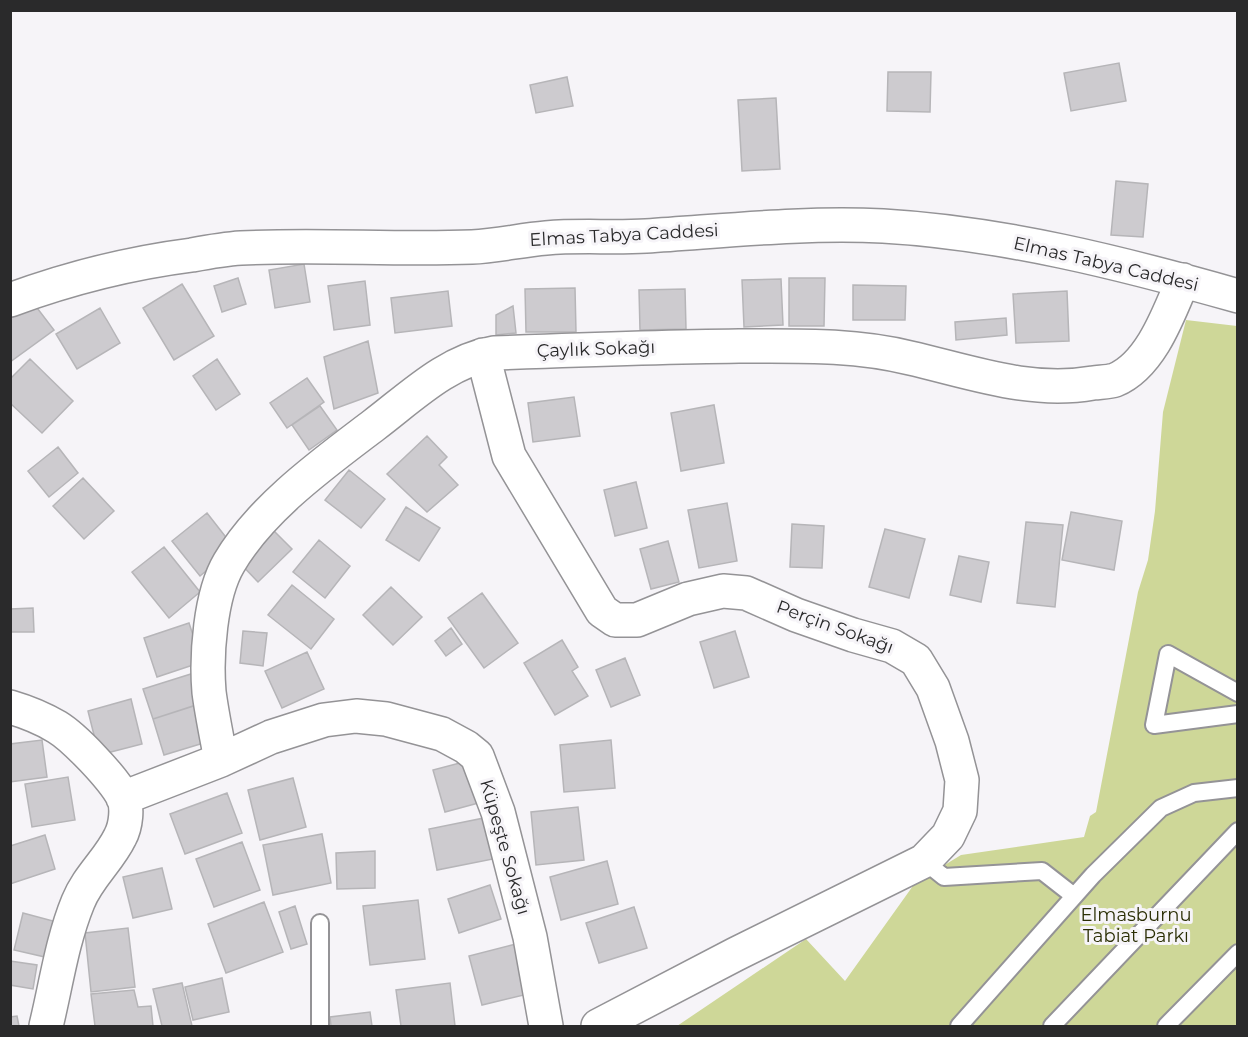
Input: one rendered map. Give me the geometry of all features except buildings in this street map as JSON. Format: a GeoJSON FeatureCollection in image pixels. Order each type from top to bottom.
{"type":"FeatureCollection","features":[{"type":"Feature","properties":{"kind":"street","name":"Elmas Tabya Caddesi"},"geometry":{"type":"LineString","coordinates":[[10,300],[86,274],[145,261],[239,248],[331,246],[428,249],[480,247],[547,238],[621,237],[765,227],[881,226],[1026,244],[1183,280],[1238,296]]}},
{"type":"Feature","properties":{"kind":"street","name":"Çaylık Sokağı"},"geometry":{"type":"LineString","coordinates":[[221,760],[209,691],[210,644],[217,593],[228,564],[245,539],[315,469],[453,366],[483,355],[516,352],[704,346],[794,346],[859,349],[909,357],[999,381],[1038,386],[1082,385],[1115,380],[1134,367],[1158,336],[1183,280]]}},
{"type":"Feature","properties":{"kind":"street","name":"Perçin Sokağı"},"geometry":{"type":"LineString","coordinates":[[483,355],[509,456],[602,611],[615,620],[638,620],[688,598],[723,591],[746,593],[796,615],[892,646],[916,660],[933,688],[952,741],[962,780],[960,811],[948,836],[924,861],[736,954],[598,1026]]}},
{"type":"Feature","properties":{"kind":"street"},"geometry":{"type":"LineString","coordinates":[[10,707],[38,716],[59,728],[102,770],[123,798],[126,816],[121,836],[87,882],[69,927],[46,1026]]}},
{"type":"Feature","properties":{"kind":"street","name":"Küpeşte Sokağı"},"geometry":{"type":"LineString","coordinates":[[123,798],[221,760],[271,737],[324,720],[356,716],[386,719],[442,734],[477,756],[498,812],[530,937],[546,1026]]}},
{"type":"Feature","properties":{"kind":"lane"},"geometry":{"type":"LineString","coordinates":[[1238,693],[1168,654],[1154,725],[1238,714]]}},
{"type":"Feature","properties":{"kind":"lane"},"geometry":{"type":"LineString","coordinates":[[959,1026],[1074,896],[1161,808],[1194,793],[1238,788]]}},
{"type":"Feature","properties":{"kind":"lane"},"geometry":{"type":"LineString","coordinates":[[1052,1026],[1238,831]]}},
{"type":"Feature","properties":{"kind":"lane"},"geometry":{"type":"LineString","coordinates":[[924,861],[944,877],[1042,871],[1074,896]]}},
{"type":"Feature","properties":{"kind":"lane"},"geometry":{"type":"LineString","coordinates":[[320,923],[320,1026]]}},
{"type":"Feature","properties":{"kind":"lane"},"geometry":{"type":"LineString","coordinates":[[1166,1026],[1238,953]]}},
{"type":"Feature","properties":{"kind":"green space","name":"Elmasburnu Tabiat Parkı"},"geometry":{"type":"Polygon","coordinates":[[[1186,320],[1237,326],[1237,1026],[677,1026],[806,939],[845,981],[915,883],[961,855],[1084,837],[1090,816],[1096,812],[1138,592],[1148,560],[1155,511],[1163,412],[1186,320]]]}}]}
